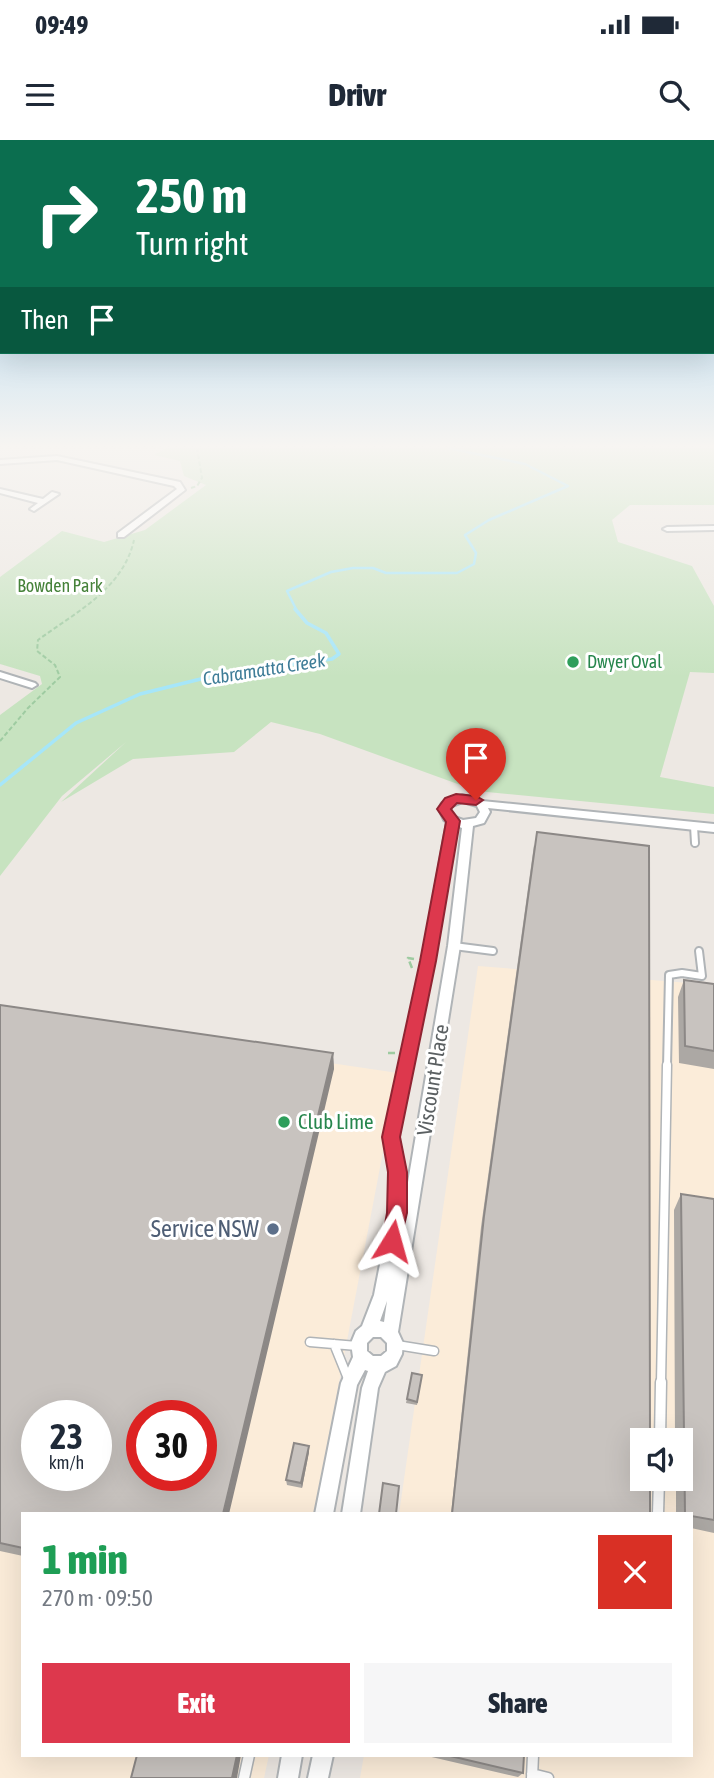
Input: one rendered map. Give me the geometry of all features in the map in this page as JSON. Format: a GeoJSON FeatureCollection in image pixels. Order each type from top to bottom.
{"type":"FeatureCollection","features":[{"type":"Feature","properties":{"kind":"street"},"geometry":{"type":"LineString","coordinates":[[121,535],[135,524]]}},
{"type":"Feature","properties":{"kind":"street"},"geometry":{"type":"LineString","coordinates":[[667,529],[714,528]]}},
{"type":"Feature","properties":{"kind":"street"},"geometry":{"type":"LineString","coordinates":[[0,675],[33,685]]}},
{"type":"Feature","properties":{"kind":"street"},"geometry":{"type":"LineString","coordinates":[[481,804],[484,817],[468,824],[453,821],[445,814],[444,809],[450,801],[469,799],[481,804],[714,828]]}},
{"type":"Feature","properties":{"kind":"street","name":"Viscount Place"},"geometry":{"type":"LineString","coordinates":[[367,1356],[368,1331],[382,1296],[397,1213],[398,1172],[391,1137],[428,961],[453,821]]}},
{"type":"Feature","properties":{"kind":"street","name":"Viscount Place"},"geometry":{"type":"LineString","coordinates":[[393,1339],[454,946],[468,824]]}},
{"type":"Feature","properties":{"kind":"street"},"geometry":{"type":"LineString","coordinates":[[367,1356],[390,1361],[393,1339],[379,1329],[368,1331]]}},
{"type":"Feature","properties":{"kind":"street"},"geometry":{"type":"LineString","coordinates":[[324,1512],[349,1383],[367,1356]]}},
{"type":"Feature","properties":{"kind":"street"},"geometry":{"type":"LineString","coordinates":[[351,1512],[370,1388],[367,1356]]}},
{"type":"Feature","properties":{"kind":"street"},"geometry":{"type":"LineString","coordinates":[[288,1778],[292,1757]]}},
{"type":"Feature","properties":{"kind":"street"},"geometry":{"type":"LineString","coordinates":[[318,1778],[323,1757]]}},
{"type":"Feature","properties":{"kind":"lane"},"geometry":{"type":"LineString","coordinates":[[694,826],[695,843]]}},
{"type":"Feature","properties":{"kind":"lane"},"geometry":{"type":"LineString","coordinates":[[454,946],[493,951]]}},
{"type":"Feature","properties":{"kind":"lane"},"geometry":{"type":"LineString","coordinates":[[660,1428],[669,975],[682,973],[702,976],[699,951]]}},
{"type":"Feature","properties":{"kind":"lane"},"geometry":{"type":"LineString","coordinates":[[393,1339],[434,1351]]}},
{"type":"Feature","properties":{"kind":"lane"},"geometry":{"type":"LineString","coordinates":[[310,1342],[334,1344],[367,1356]]}},
{"type":"Feature","properties":{"kind":"lane"},"geometry":{"type":"LineString","coordinates":[[334,1344],[349,1383]]}},
{"type":"Feature","properties":{"kind":"lane"},"geometry":{"type":"LineString","coordinates":[[358,1467],[360,1512]]}},
{"type":"Feature","properties":{"kind":"lane"},"geometry":{"type":"LineString","coordinates":[[658,1512],[659,1491]]}},
{"type":"Feature","properties":{"kind":"lane"},"geometry":{"type":"LineString","coordinates":[[244,1778],[248,1757]]}},
{"type":"Feature","properties":{"kind":"lane"},"geometry":{"type":"LineString","coordinates":[[533,1757],[532,1776],[548,1778]]}},
{"type":"Feature","properties":{"kind":"path"},"geometry":{"type":"LineString","coordinates":[[0,741],[27,708],[60,677],[56,665],[37,651],[38,640],[87,606],[118,575],[134,549],[135,530]]}},
{"type":"Feature","properties":{"kind":"shaded area"},"geometry":{"type":"Polygon","coordinates":[[[478,966],[714,985],[714,1778],[360,1778],[364,1757],[693,1757],[693,1512],[399,1512],[478,966]]]}},
{"type":"Feature","properties":{"kind":"shaded area"},"geometry":{"type":"Polygon","coordinates":[[[0,1014],[398,1073],[314,1512],[21,1512],[21,1757],[269,1757],[264,1778],[0,1778],[0,1014]]]}},
{"type":"Feature","properties":{"kind":"green space","name":"Bowden Park"},"geometry":{"type":"Polygon","coordinates":[[[153,524],[613,524],[618,542],[692,566],[714,606],[714,673],[690,672],[660,777],[714,787],[714,814],[477,791],[320,734],[271,722],[234,752],[133,759],[61,802],[126,742],[62,796],[0,876],[0,715],[42,684],[40,676],[0,664],[0,577],[62,531],[104,542],[145,530],[153,524]]]}},
{"type":"Feature","properties":{"kind":"building"},"geometry":{"type":"Polygon","coordinates":[[[537,832],[649,846],[650,1428],[630,1428],[630,1491],[650,1491],[650,1512],[452,1512],[484,1216],[537,832]]]}},
{"type":"Feature","properties":{"kind":"building"},"geometry":{"type":"Polygon","coordinates":[[[684,980],[714,984],[714,1051],[685,1046],[684,980]]]}},
{"type":"Feature","properties":{"kind":"building"},"geometry":{"type":"Polygon","coordinates":[[[0,1005],[333,1053],[223,1512],[21,1512],[21,1548],[0,1543],[0,1005]]]}},
{"type":"Feature","properties":{"kind":"building"},"geometry":{"type":"Polygon","coordinates":[[[681,1194],[714,1199],[714,1520],[693,1516],[693,1512],[685,1512],[685,1491],[693,1491],[693,1428],[684,1428],[681,1194]]]}},
{"type":"Feature","properties":{"kind":"building"},"geometry":{"type":"Polygon","coordinates":[[[412,1373],[422,1375],[417,1402],[407,1399],[412,1373]]]}},
{"type":"Feature","properties":{"kind":"building"},"geometry":{"type":"Polygon","coordinates":[[[294,1443],[309,1446],[301,1483],[286,1480],[294,1443]]]}},
{"type":"Feature","properties":{"kind":"building"},"geometry":{"type":"Polygon","coordinates":[[[383,1483],[399,1486],[396,1512],[379,1512],[383,1483]]]}},
{"type":"Feature","properties":{"kind":"building"},"geometry":{"type":"Polygon","coordinates":[[[136,1757],[237,1757],[232,1778],[131,1778],[136,1757]]]}},
{"type":"Feature","properties":{"kind":"building"},"geometry":{"type":"Polygon","coordinates":[[[455,1757],[524,1757],[523,1773],[455,1757]]]}},
{"type":"Feature","properties":{"kind":"waterway","name":"Cabramatta Creek"},"geometry":{"type":"LineString","coordinates":[[297,611],[287,591],[331,572],[373,568],[386,573],[457,573],[474,564],[476,553],[465,535],[482,524]]}},
{"type":"Feature","properties":{"kind":"waterway","name":"Cabramatta Creek"},"geometry":{"type":"LineString","coordinates":[[0,785],[76,723],[140,694],[225,673],[332,659],[339,654],[326,633],[307,623],[295,609]]}},
{"type":"Feature","properties":{"kind":"place","name":"Dwyer Oval"},"geometry":{"type":"Point","coordinates":[573,662]}},
{"type":"Feature","properties":{"kind":"place","name":"Club Lime"},"geometry":{"type":"Point","coordinates":[284,1122]}},
{"type":"Feature","properties":{"kind":"place","name":"Service NSW"},"geometry":{"type":"Point","coordinates":[273,1229]}},
{"type":"Feature","properties":{"kind":"route"},"geometry":{"type":"LineString","coordinates":[[392,1241],[397,1213],[398,1172],[391,1137],[428,961],[453,821],[448,818],[444,809],[450,801],[456,799],[476,800]]}}]}
